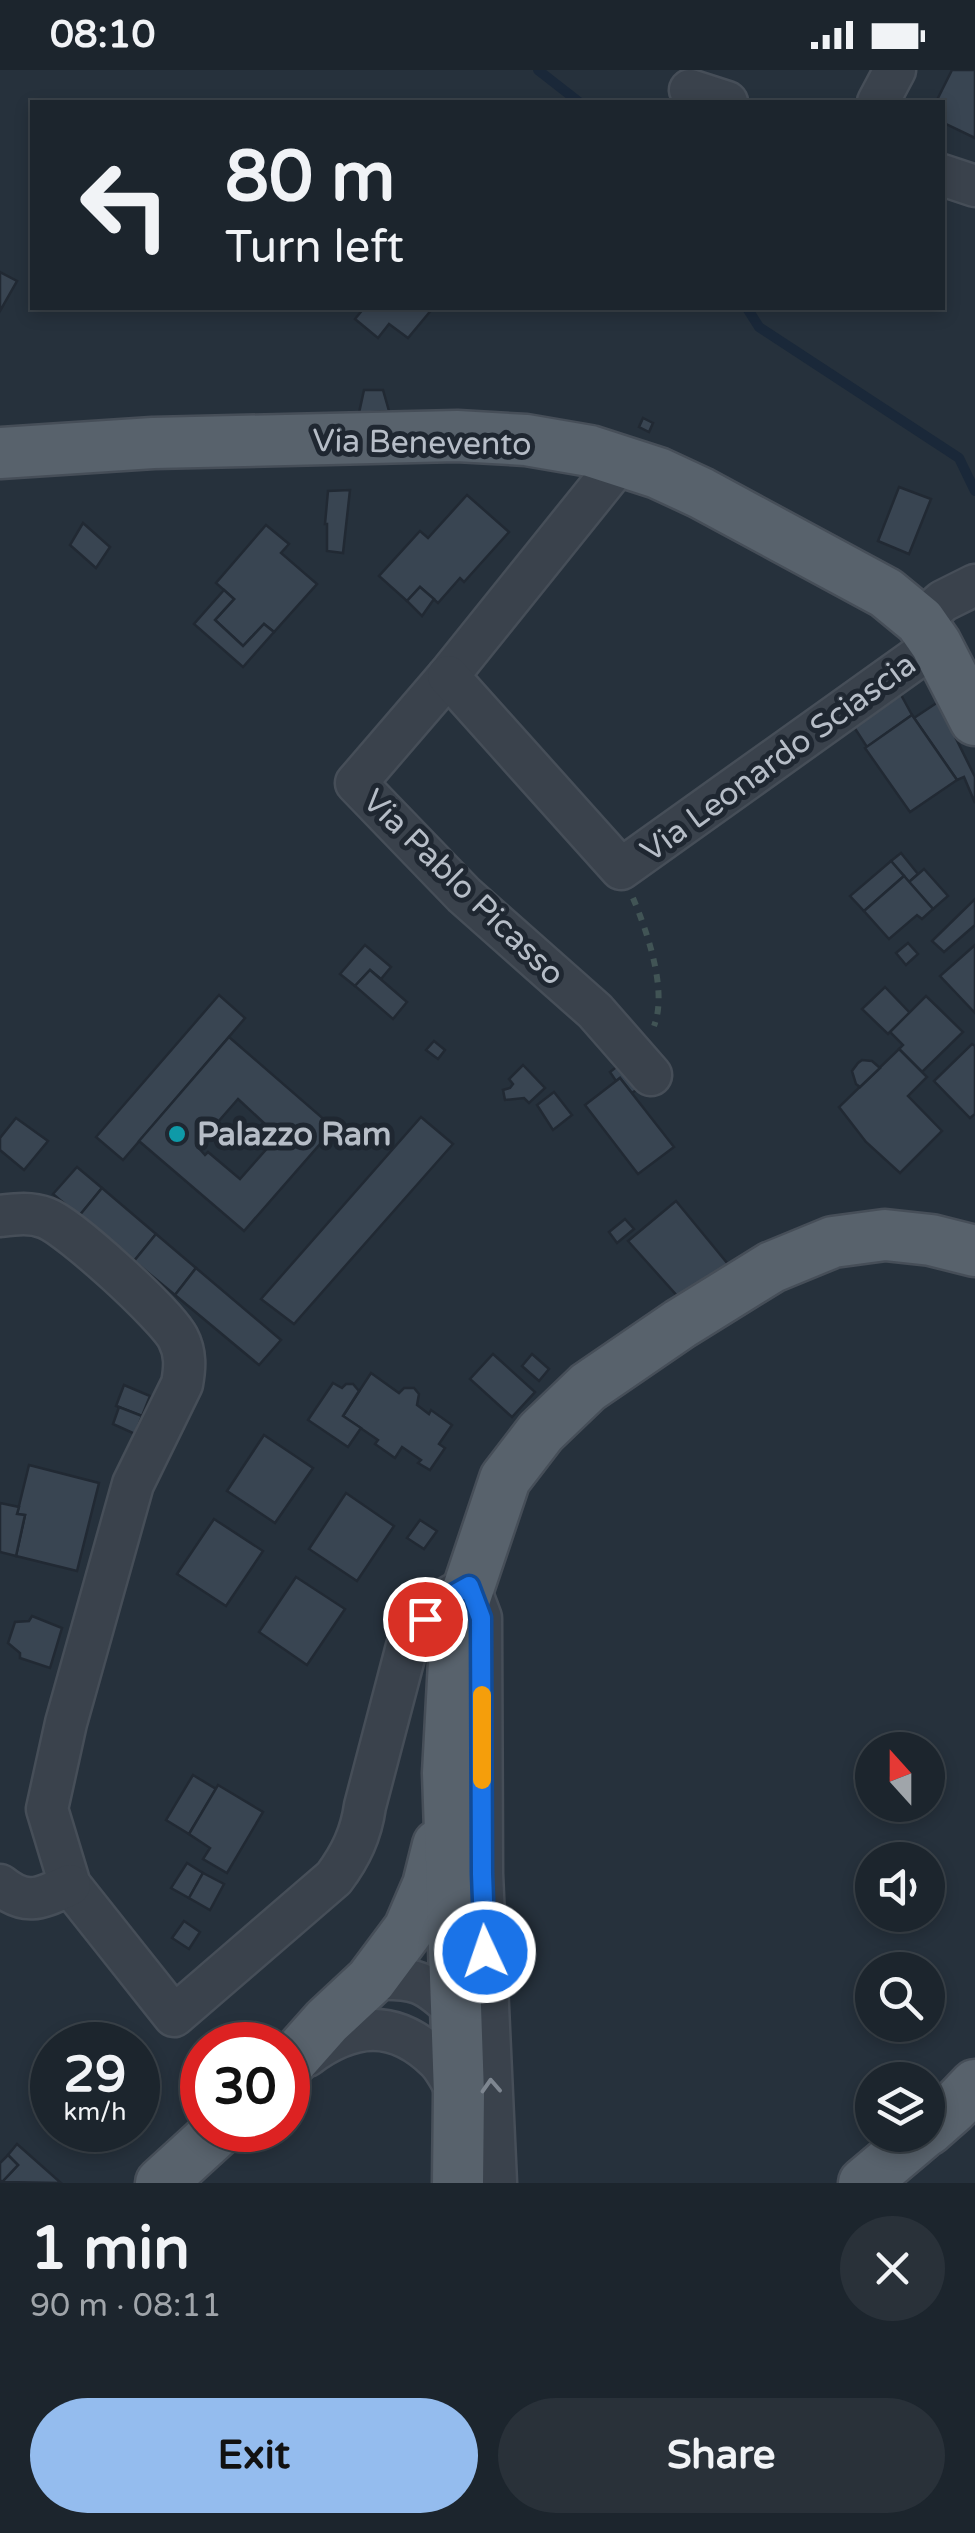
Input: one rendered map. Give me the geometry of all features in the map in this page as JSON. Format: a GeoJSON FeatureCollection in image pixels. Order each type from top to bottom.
{"type":"FeatureCollection","features":[{"type":"Feature","properties":{"kind":"main road","name":"Via Benevento"},"geometry":{"type":"LineString","coordinates":[[0,452],[153,443],[457,436],[590,451],[701,493],[886,593],[928,633]]}},
{"type":"Feature","properties":{"kind":"main road"},"geometry":{"type":"LineString","coordinates":[[928,633],[975,720]]}},
{"type":"Feature","properties":{"kind":"main road"},"geometry":{"type":"LineString","coordinates":[[458,2183],[457,2012],[448,1806],[456,1625],[505,1478],[541,1432],[588,1388],[772,1267],[833,1242],[885,1235],[931,1240],[975,1251]]}},
{"type":"Feature","properties":{"kind":"main road"},"geometry":{"type":"LineString","coordinates":[[310,2042],[371,1979],[409,1929],[428,1885],[448,1806]]}},
{"type":"Feature","properties":{"kind":"main road"},"geometry":{"type":"LineString","coordinates":[[945,2115],[975,2085]]}},
{"type":"Feature","properties":{"kind":"main road"},"geometry":{"type":"LineString","coordinates":[[161,2183],[195,2152]]}},
{"type":"Feature","properties":{"kind":"main road"},"geometry":{"type":"LineString","coordinates":[[864,2183],[901,2152]]}},
{"type":"Feature","properties":{"kind":"street"},"geometry":{"type":"LineString","coordinates":[[879,100],[895,70]]}},
{"type":"Feature","properties":{"kind":"street"},"geometry":{"type":"LineString","coordinates":[[945,176],[975,186]]}},
{"type":"Feature","properties":{"kind":"street","name":"Via Pablo Picasso"},"geometry":{"type":"LineString","coordinates":[[620,462],[448,676],[356,783],[464,895],[595,1010],[642,1065]]}},
{"type":"Feature","properties":{"kind":"street","name":"Via Leonardo Sciascia"},"geometry":{"type":"LineString","coordinates":[[621,869],[928,633],[944,601],[975,585]]}},
{"type":"Feature","properties":{"kind":"street"},"geometry":{"type":"LineString","coordinates":[[448,676],[621,869]]}},
{"type":"Feature","properties":{"kind":"street"},"geometry":{"type":"LineString","coordinates":[[0,1216],[43,1216],[64,1228],[152,1305],[173,1330],[183,1351],[182,1384],[133,1484],[66,1723],[47,1810],[70,1886],[174,2016],[325,1885],[348,1859],[362,1824],[408,1646],[425,1619],[469,1586],[481,1618],[482,1874],[496,2183]]}},
{"type":"Feature","properties":{"kind":"street"},"geometry":{"type":"LineString","coordinates":[[0,1886],[14,1896],[39,1898],[70,1886]]}},
{"type":"Feature","properties":{"kind":"street"},"geometry":{"type":"LineString","coordinates":[[371,1979],[404,1977],[434,1989],[457,2012]]}},
{"type":"Feature","properties":{"kind":"street"},"geometry":{"type":"LineString","coordinates":[[310,2053],[350,2032],[370,2028],[407,2038],[438,2062],[459,2094]]}},
{"type":"Feature","properties":{"kind":"street"},"geometry":{"type":"LineString","coordinates":[[192,2183],[217,2152]]}},
{"type":"Feature","properties":{"kind":"path"},"geometry":{"type":"LineString","coordinates":[[621,869],[646,929],[657,980],[658,1016],[645,1046],[642,1065]]}},
{"type":"Feature","properties":{"kind":"building"},"geometry":{"type":"Polygon","coordinates":[[[952,70],[975,70],[975,138],[945,123],[945,100],[937,100],[952,70]]]}},
{"type":"Feature","properties":{"kind":"building"},"geometry":{"type":"Polygon","coordinates":[[[0,272],[17,281],[0,311],[0,272]]]}},
{"type":"Feature","properties":{"kind":"building"},"geometry":{"type":"Polygon","coordinates":[[[362,310],[431,310],[408,338],[389,324],[378,338],[355,319],[362,310]]]}},
{"type":"Feature","properties":{"kind":"building"},"geometry":{"type":"Polygon","coordinates":[[[364,390],[383,390],[389,411],[359,413],[364,390]]]}},
{"type":"Feature","properties":{"kind":"building"},"geometry":{"type":"Polygon","coordinates":[[[643,418],[653,423],[649,432],[639,427],[643,418]]]}},
{"type":"Feature","properties":{"kind":"building"},"geometry":{"type":"Polygon","coordinates":[[[899,487],[931,499],[909,554],[878,541],[899,487]]]}},
{"type":"Feature","properties":{"kind":"building"},"geometry":{"type":"Polygon","coordinates":[[[350,490],[343,553],[327,551],[328,491],[350,490]]]}},
{"type":"Feature","properties":{"kind":"building"},"geometry":{"type":"Polygon","coordinates":[[[467,495],[509,532],[464,582],[460,578],[438,603],[420,587],[407,601],[379,576],[420,531],[428,538],[467,495]]]}},
{"type":"Feature","properties":{"kind":"building"},"geometry":{"type":"Polygon","coordinates":[[[83,523],[110,547],[96,568],[70,545],[83,523]]]}},
{"type":"Feature","properties":{"kind":"building"},"geometry":{"type":"Polygon","coordinates":[[[266,525],[289,544],[281,553],[317,584],[274,632],[264,624],[243,646],[215,620],[234,599],[216,583],[266,525]]]}},
{"type":"Feature","properties":{"kind":"building"},"geometry":{"type":"Polygon","coordinates":[[[420,587],[434,599],[422,616],[407,601],[420,587]]]}},
{"type":"Feature","properties":{"kind":"building"},"geometry":{"type":"Polygon","coordinates":[[[224,590],[234,599],[215,620],[243,646],[264,624],[274,632],[243,667],[194,624],[224,590]]]}},
{"type":"Feature","properties":{"kind":"building"},"geometry":{"type":"Polygon","coordinates":[[[900,693],[912,715],[867,747],[854,727],[900,693]]]}},
{"type":"Feature","properties":{"kind":"building"},"geometry":{"type":"Polygon","coordinates":[[[938,702],[975,777],[975,803],[964,777],[957,780],[914,718],[938,702]]]}},
{"type":"Feature","properties":{"kind":"building"},"geometry":{"type":"Polygon","coordinates":[[[912,715],[957,780],[910,812],[865,748],[912,715]]]}},
{"type":"Feature","properties":{"kind":"building"},"geometry":{"type":"Polygon","coordinates":[[[901,853],[918,874],[909,882],[891,861],[901,853]]]}},
{"type":"Feature","properties":{"kind":"building"},"geometry":{"type":"Polygon","coordinates":[[[891,861],[904,876],[864,911],[850,896],[891,861]]]}},
{"type":"Feature","properties":{"kind":"building"},"geometry":{"type":"Polygon","coordinates":[[[924,869],[948,896],[933,909],[909,882],[924,869]]]}},
{"type":"Feature","properties":{"kind":"building"},"geometry":{"type":"Polygon","coordinates":[[[904,876],[933,909],[922,919],[917,915],[889,939],[864,911],[904,876]]]}},
{"type":"Feature","properties":{"kind":"building"},"geometry":{"type":"Polygon","coordinates":[[[975,899],[975,925],[944,952],[932,941],[975,899]]]}},
{"type":"Feature","properties":{"kind":"building"},"geometry":{"type":"Polygon","coordinates":[[[908,943],[918,954],[906,965],[896,953],[908,943]]]}},
{"type":"Feature","properties":{"kind":"building"},"geometry":{"type":"Polygon","coordinates":[[[365,945],[391,967],[381,979],[370,970],[355,986],[340,974],[365,945]]]}},
{"type":"Feature","properties":{"kind":"building"},"geometry":{"type":"Polygon","coordinates":[[[975,945],[975,1013],[940,976],[975,945]]]}},
{"type":"Feature","properties":{"kind":"building"},"geometry":{"type":"Polygon","coordinates":[[[370,970],[407,1002],[393,1019],[355,986],[370,970]]]}},
{"type":"Feature","properties":{"kind":"building"},"geometry":{"type":"Polygon","coordinates":[[[885,987],[910,1013],[888,1034],[862,1009],[885,987]]]}},
{"type":"Feature","properties":{"kind":"building"},"geometry":{"type":"Polygon","coordinates":[[[219,995],[245,1018],[123,1160],[96,1137],[219,995]]]}},
{"type":"Feature","properties":{"kind":"building"},"geometry":{"type":"Polygon","coordinates":[[[926,996],[963,1032],[922,1072],[899,1049],[903,1045],[890,1032],[926,996]]]}},
{"type":"Feature","properties":{"kind":"building","name":"Palazzo Ram"},"geometry":{"type":"Polygon","coordinates":[[[229,1037],[334,1128],[244,1231],[139,1141],[229,1037]],[[238,1099],[197,1146],[240,1179],[278,1136],[238,1099]]]}},
{"type":"Feature","properties":{"kind":"building"},"geometry":{"type":"Polygon","coordinates":[[[434,1041],[445,1050],[438,1059],[426,1050],[434,1041]]]}},
{"type":"Feature","properties":{"kind":"building"},"geometry":{"type":"Polygon","coordinates":[[[972,1044],[975,1114],[970,1118],[934,1081],[972,1044]]]}},
{"type":"Feature","properties":{"kind":"building"},"geometry":{"type":"Polygon","coordinates":[[[899,1049],[927,1077],[908,1096],[942,1131],[900,1173],[866,1142],[839,1107],[899,1049]]]}},
{"type":"Feature","properties":{"kind":"building"},"geometry":{"type":"Polygon","coordinates":[[[862,1060],[872,1061],[880,1068],[860,1087],[852,1071],[862,1060]]]}},
{"type":"Feature","properties":{"kind":"building"},"geometry":{"type":"Polygon","coordinates":[[[624,1061],[643,1085],[632,1093],[610,1072],[624,1061]]]}},
{"type":"Feature","properties":{"kind":"building"},"geometry":{"type":"Polygon","coordinates":[[[523,1065],[545,1088],[529,1103],[524,1098],[505,1100],[503,1090],[510,1088],[513,1084],[509,1079],[523,1065]]]}},
{"type":"Feature","properties":{"kind":"building"},"geometry":{"type":"Polygon","coordinates":[[[620,1078],[674,1147],[638,1174],[585,1105],[620,1078]]]}},
{"type":"Feature","properties":{"kind":"building"},"geometry":{"type":"Polygon","coordinates":[[[554,1092],[572,1115],[553,1130],[537,1105],[554,1092]]]}},
{"type":"Feature","properties":{"kind":"building"},"geometry":{"type":"Polygon","coordinates":[[[421,1117],[453,1144],[294,1324],[261,1299],[421,1117]]]}},
{"type":"Feature","properties":{"kind":"building"},"geometry":{"type":"Polygon","coordinates":[[[16,1118],[48,1141],[24,1170],[0,1150],[0,1138],[16,1118]]]}},
{"type":"Feature","properties":{"kind":"building"},"geometry":{"type":"Polygon","coordinates":[[[77,1167],[102,1188],[79,1216],[53,1194],[77,1167]]]}},
{"type":"Feature","properties":{"kind":"building"},"geometry":{"type":"Polygon","coordinates":[[[102,1188],[156,1234],[134,1261],[79,1216],[102,1188]]]}},
{"type":"Feature","properties":{"kind":"building"},"geometry":{"type":"Polygon","coordinates":[[[676,1201],[737,1275],[689,1309],[628,1241],[676,1201]]]}},
{"type":"Feature","properties":{"kind":"building"},"geometry":{"type":"Polygon","coordinates":[[[625,1219],[634,1229],[617,1243],[609,1232],[625,1219]]]}},
{"type":"Feature","properties":{"kind":"building"},"geometry":{"type":"Polygon","coordinates":[[[156,1234],[196,1268],[175,1295],[134,1261],[156,1234]]]}},
{"type":"Feature","properties":{"kind":"building"},"geometry":{"type":"Polygon","coordinates":[[[196,1268],[281,1340],[259,1365],[175,1295],[196,1268]]]}},
{"type":"Feature","properties":{"kind":"building"},"geometry":{"type":"Polygon","coordinates":[[[493,1354],[535,1392],[512,1417],[470,1379],[493,1354]]]}},
{"type":"Feature","properties":{"kind":"building"},"geometry":{"type":"Polygon","coordinates":[[[532,1354],[549,1369],[539,1381],[522,1366],[532,1354]]]}},
{"type":"Feature","properties":{"kind":"building"},"geometry":{"type":"Polygon","coordinates":[[[371,1373],[399,1393],[404,1388],[414,1388],[419,1394],[417,1405],[452,1425],[439,1444],[445,1448],[430,1470],[402,1447],[395,1458],[375,1444],[378,1440],[343,1416],[371,1373]]]}},
{"type":"Feature","properties":{"kind":"building"},"geometry":{"type":"Polygon","coordinates":[[[333,1383],[342,1388],[353,1384],[359,1391],[343,1416],[361,1428],[348,1447],[308,1420],[333,1383]]]}},
{"type":"Feature","properties":{"kind":"building"},"geometry":{"type":"Polygon","coordinates":[[[124,1385],[150,1396],[142,1416],[116,1406],[124,1385]]]}},
{"type":"Feature","properties":{"kind":"building"},"geometry":{"type":"Polygon","coordinates":[[[119,1407],[142,1416],[135,1434],[113,1424],[119,1407]]]}},
{"type":"Feature","properties":{"kind":"building"},"geometry":{"type":"Polygon","coordinates":[[[264,1435],[313,1468],[275,1523],[227,1491],[264,1435]]]}},
{"type":"Feature","properties":{"kind":"building"},"geometry":{"type":"Polygon","coordinates":[[[29,1465],[99,1483],[77,1571],[16,1556],[25,1515],[17,1514],[29,1465]]]}},
{"type":"Feature","properties":{"kind":"building"},"geometry":{"type":"Polygon","coordinates":[[[346,1493],[394,1526],[357,1581],[309,1549],[346,1493]]]}},
{"type":"Feature","properties":{"kind":"building"},"geometry":{"type":"Polygon","coordinates":[[[0,1503],[19,1507],[17,1514],[25,1515],[16,1556],[0,1552],[0,1503]]]}},
{"type":"Feature","properties":{"kind":"building"},"geometry":{"type":"Polygon","coordinates":[[[214,1519],[263,1551],[226,1606],[177,1574],[214,1519]]]}},
{"type":"Feature","properties":{"kind":"building"},"geometry":{"type":"Polygon","coordinates":[[[420,1520],[437,1531],[424,1549],[407,1538],[420,1520]]]}},
{"type":"Feature","properties":{"kind":"building"},"geometry":{"type":"Polygon","coordinates":[[[296,1577],[345,1609],[307,1665],[259,1632],[296,1577]]]}},
{"type":"Feature","properties":{"kind":"building"},"geometry":{"type":"Polygon","coordinates":[[[32,1616],[62,1628],[50,1668],[20,1658],[20,1653],[8,1643],[15,1622],[29,1621],[32,1616]]]}},
{"type":"Feature","properties":{"kind":"building"},"geometry":{"type":"Polygon","coordinates":[[[193,1775],[216,1789],[189,1834],[166,1820],[193,1775]]]}},
{"type":"Feature","properties":{"kind":"building"},"geometry":{"type":"Polygon","coordinates":[[[218,1785],[263,1812],[227,1873],[203,1859],[210,1848],[189,1834],[218,1785]]]}},
{"type":"Feature","properties":{"kind":"building"},"geometry":{"type":"Polygon","coordinates":[[[187,1863],[203,1873],[189,1898],[171,1888],[187,1863]]]}},
{"type":"Feature","properties":{"kind":"building"},"geometry":{"type":"Polygon","coordinates":[[[203,1873],[224,1884],[210,1910],[189,1898],[203,1873]]]}},
{"type":"Feature","properties":{"kind":"building"},"geometry":{"type":"Polygon","coordinates":[[[184,1921],[200,1932],[189,1949],[172,1938],[184,1921]]]}},
{"type":"Feature","properties":{"kind":"building"},"geometry":{"type":"Polygon","coordinates":[[[17,2144],[61,2183],[2,2182],[18,2165],[8,2155],[17,2144]]]}},
{"type":"Feature","properties":{"kind":"building"},"geometry":{"type":"Polygon","coordinates":[[[8,2155],[18,2165],[2,2182],[0,2163],[8,2155]]]}},
{"type":"Feature","properties":{"kind":"waterway"},"geometry":{"type":"LineString","coordinates":[[538,70],[576,100]]}},
{"type":"Feature","properties":{"kind":"waterway"},"geometry":{"type":"LineString","coordinates":[[748,310],[759,327],[959,458],[975,491]]}},
{"type":"Feature","properties":{"kind":"slow traffic"},"geometry":{"type":"LineString","coordinates":[[482,1695],[482,1780]]}},
{"type":"Feature","properties":{"kind":"place","name":"Palazzo Ram"},"geometry":{"type":"Point","coordinates":[177,1134]}},
{"type":"Feature","properties":{"kind":"route"},"geometry":{"type":"LineString","coordinates":[[425,1619],[469,1586],[481,1618],[485,1952]]}}]}
